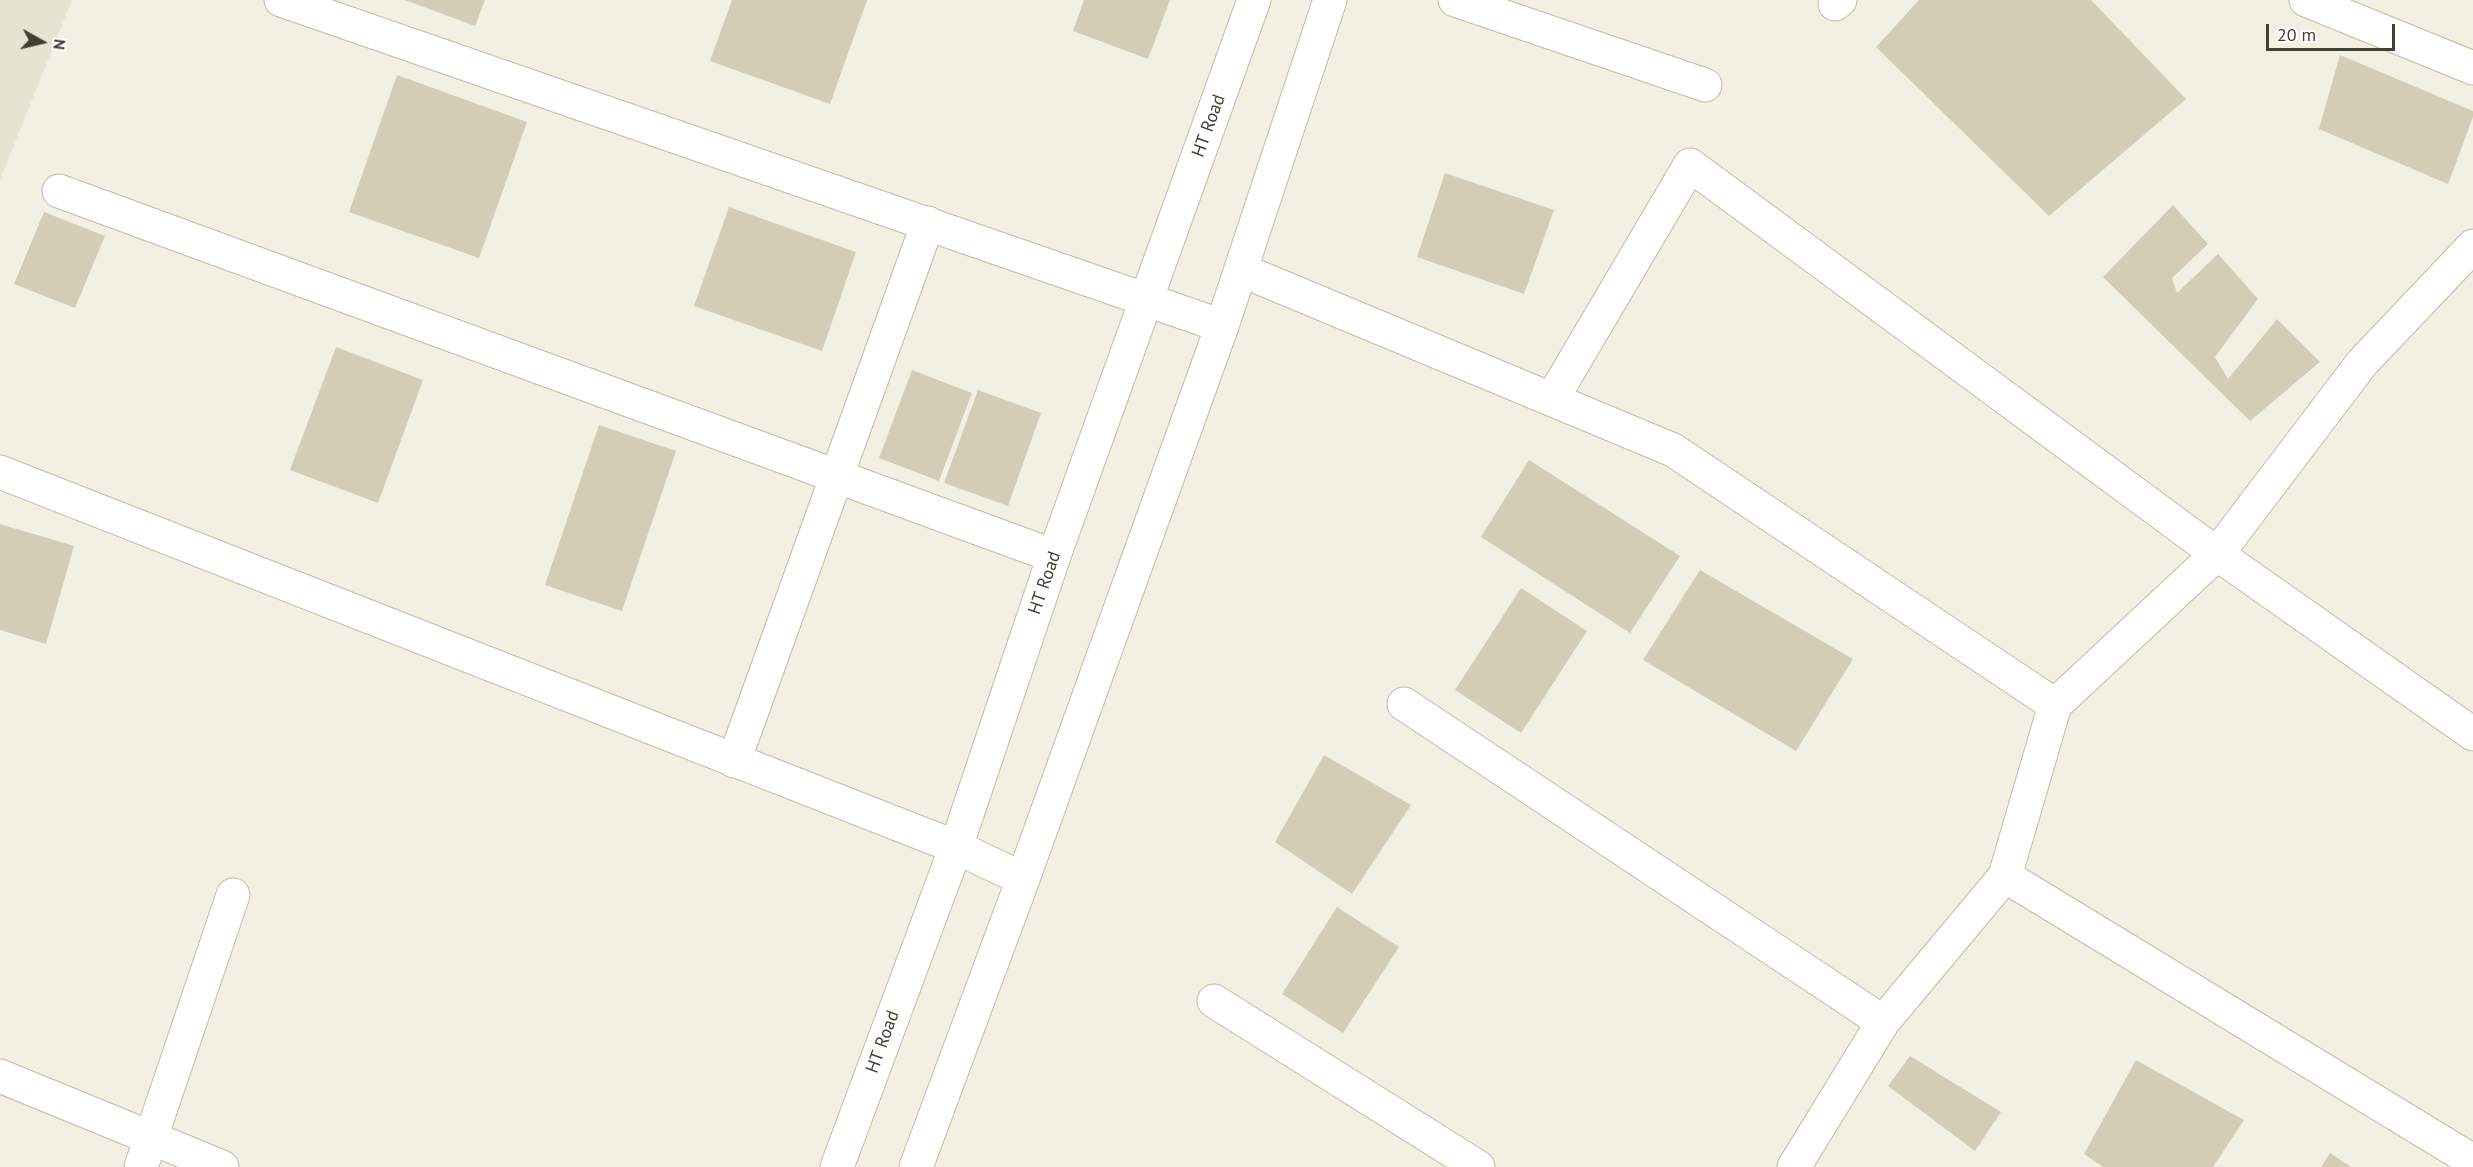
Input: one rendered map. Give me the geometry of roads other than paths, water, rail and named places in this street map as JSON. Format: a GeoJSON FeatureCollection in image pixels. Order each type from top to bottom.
{"type":"FeatureCollection","features":[{"type":"Feature","properties":{"kind":"street"},"geometry":{"type":"LineString","coordinates":[[281,0],[1147,298],[1222,326]]}},
{"type":"Feature","properties":{"kind":"street","name":"HT Road"},"geometry":{"type":"LineString","coordinates":[[837,1167],[956,847],[1054,556],[1254,0]]}},
{"type":"Feature","properties":{"kind":"street"},"geometry":{"type":"LineString","coordinates":[[916,1167],[1023,879],[1222,326],[1330,0]]}},
{"type":"Feature","properties":{"kind":"street"},"geometry":{"type":"LineString","coordinates":[[1455,0],[1705,85]]}},
{"type":"Feature","properties":{"kind":"street"},"geometry":{"type":"LineString","coordinates":[[2306,0],[2473,68]]}},
{"type":"Feature","properties":{"kind":"street"},"geometry":{"type":"LineString","coordinates":[[1552,399],[1690,165],[2217,554],[2473,734]]}},
{"type":"Feature","properties":{"kind":"street"},"geometry":{"type":"LineString","coordinates":[[59,191],[1054,556]]}},
{"type":"Feature","properties":{"kind":"street"},"geometry":{"type":"LineString","coordinates":[[734,761],[928,223]]}},
{"type":"Feature","properties":{"kind":"street"},"geometry":{"type":"LineString","coordinates":[[1794,1167],[1883,1022],[2005,876],[2055,705],[2217,554],[2362,363],[2473,246]]}},
{"type":"Feature","properties":{"kind":"street"},"geometry":{"type":"LineString","coordinates":[[1241,270],[1673,450],[2055,705]]}},
{"type":"Feature","properties":{"kind":"street"},"geometry":{"type":"LineString","coordinates":[[0,472],[956,847],[1023,879]]}},
{"type":"Feature","properties":{"kind":"street"},"geometry":{"type":"LineString","coordinates":[[1404,704],[1883,1022]]}},
{"type":"Feature","properties":{"kind":"street"},"geometry":{"type":"LineString","coordinates":[[2005,876],[2473,1161]]}},
{"type":"Feature","properties":{"kind":"street"},"geometry":{"type":"LineString","coordinates":[[147,1152],[233,895]]}},
{"type":"Feature","properties":{"kind":"street"},"geometry":{"type":"LineString","coordinates":[[1214,1001],[1478,1167]]}},
{"type":"Feature","properties":{"kind":"street"},"geometry":{"type":"LineString","coordinates":[[0,1076],[147,1152],[222,1167]]}}]}
